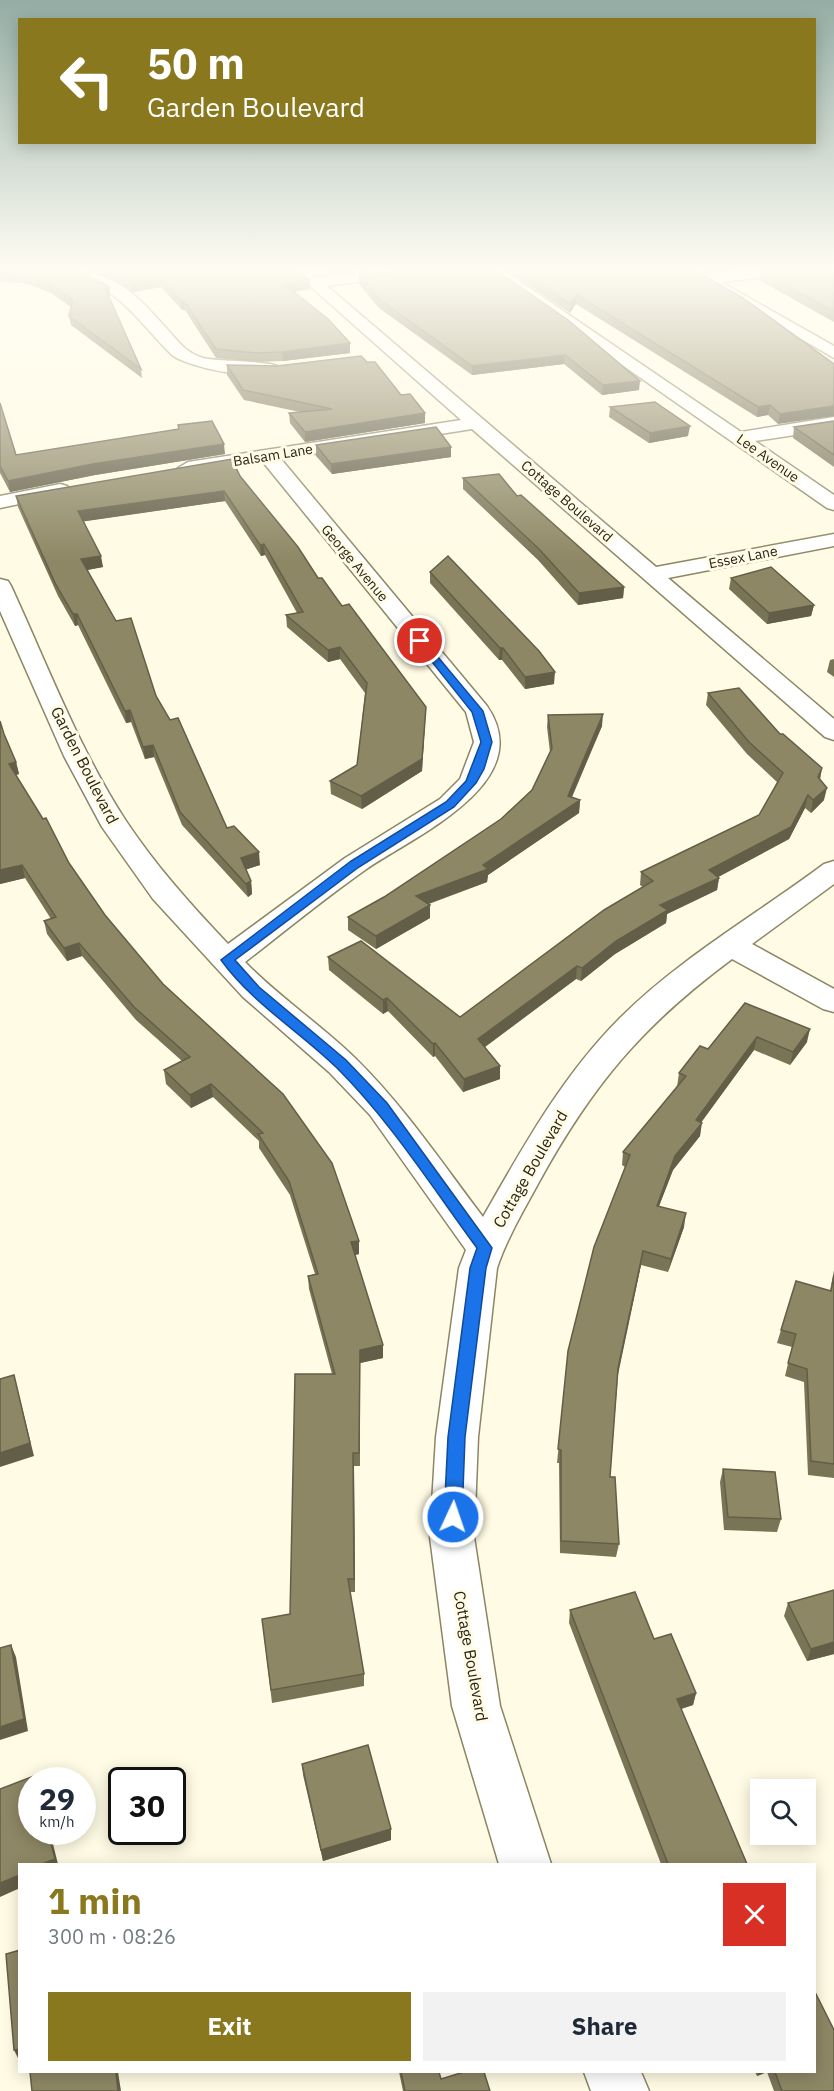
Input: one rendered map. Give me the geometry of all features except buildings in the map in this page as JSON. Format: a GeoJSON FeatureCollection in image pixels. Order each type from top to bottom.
{"type":"FeatureCollection","features":[{"type":"Feature","properties":{"kind":"street","name":"Cottage Boulevard"},"geometry":{"type":"LineString","coordinates":[[412,368],[834,732]]}},
{"type":"Feature","properties":{"kind":"street","name":"Lee Avenue"},"geometry":{"type":"LineString","coordinates":[[636,368],[834,504]]}},
{"type":"Feature","properties":{"kind":"street","name":"Balsam Lane"},"geometry":{"type":"LineString","coordinates":[[164,472],[476,423]]}},
{"type":"Feature","properties":{"kind":"street"},"geometry":{"type":"LineString","coordinates":[[740,438],[834,423]]}},
{"type":"Feature","properties":{"kind":"street","name":"George Avenue"},"geometry":{"type":"LineString","coordinates":[[227,960],[355,864],[450,805],[471,783],[487,742],[477,711],[267,456]]}},
{"type":"Feature","properties":{"kind":"street"},"geometry":{"type":"LineString","coordinates":[[0,502],[74,487]]}},
{"type":"Feature","properties":{"kind":"street","name":"Essex Lane"},"geometry":{"type":"LineString","coordinates":[[652,574],[834,540]]}},
{"type":"Feature","properties":{"kind":"street","name":"Garden Boulevard"},"geometry":{"type":"LineString","coordinates":[[0,586],[9,626],[77,756],[112,821],[163,893],[254,990],[341,1064],[382,1107],[485,1248]]}},
{"type":"Feature","properties":{"kind":"street","name":"Cottage Boulevard"},"geometry":{"type":"LineString","coordinates":[[525,1863],[476,1706],[452,1537],[457,1437],[478,1268],[485,1248],[571,1099],[630,1027],[664,995],[834,870]]}},
{"type":"Feature","properties":{"kind":"street"},"geometry":{"type":"LineString","coordinates":[[731,946],[834,1002]]}},
{"type":"Feature","properties":{"kind":"street"},"geometry":{"type":"LineString","coordinates":[[612,2073],[620,2091]]}},
{"type":"Feature","properties":{"kind":"route"},"geometry":{"type":"LineString","coordinates":[[420,641],[477,711],[487,742],[471,783],[450,805],[422,825],[355,864],[227,960],[254,990],[341,1064],[382,1107],[485,1248],[478,1268],[457,1437],[453,1517]]}}]}
